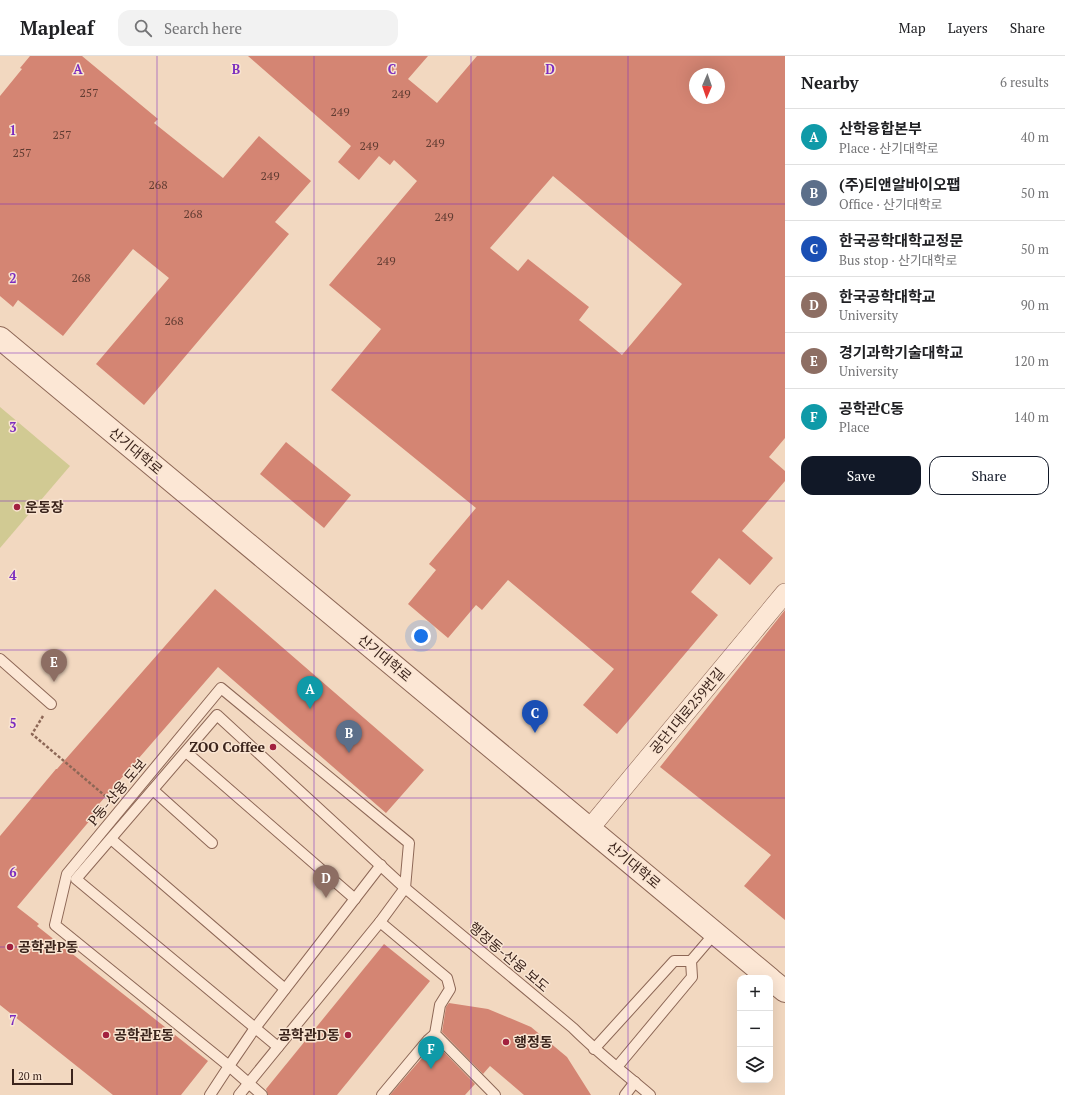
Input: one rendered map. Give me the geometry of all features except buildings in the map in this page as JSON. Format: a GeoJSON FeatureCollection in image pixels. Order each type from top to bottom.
{"type":"FeatureCollection","features":[{"type":"Feature","properties":{"kind":"street","name":"산기대학로"},"geometry":{"type":"LineString","coordinates":[[0,338],[766,975]]}},
{"type":"Feature","properties":{"kind":"street","name":"공단1대로259번길"},"geometry":{"type":"LineString","coordinates":[[590,828],[785,593]]}},
{"type":"Feature","properties":{"kind":"street","name":"산기대학로"},"geometry":{"type":"LineString","coordinates":[[773,981],[785,991]]}},
{"type":"Feature","properties":{"kind":"lane"},"geometry":{"type":"LineString","coordinates":[[0,659],[51,704]]}},
{"type":"Feature","properties":{"kind":"lane","name":"P동-산융 도보"},"geometry":{"type":"LineString","coordinates":[[229,1066],[55,925],[67,874],[221,688],[409,843],[405,888]]}},
{"type":"Feature","properties":{"kind":"lane","name":"행정동-산융 보도"},"geometry":{"type":"LineString","coordinates":[[186,752],[217,714],[405,888],[573,1028],[594,1049],[650,1095]]}},
{"type":"Feature","properties":{"kind":"lane"},"geometry":{"type":"LineString","coordinates":[[278,1047],[76,879],[186,752],[355,899]]}},
{"type":"Feature","properties":{"kind":"lane"},"geometry":{"type":"LineString","coordinates":[[153,790],[212,843]]}},
{"type":"Feature","properties":{"kind":"lane"},"geometry":{"type":"LineString","coordinates":[[111,839],[285,989]]}},
{"type":"Feature","properties":{"kind":"lane"},"geometry":{"type":"LineString","coordinates":[[210,1095],[255,1028],[381,865]]}},
{"type":"Feature","properties":{"kind":"lane"},"geometry":{"type":"LineString","coordinates":[[239,1095],[380,922],[405,888]]}},
{"type":"Feature","properties":{"kind":"lane"},"geometry":{"type":"LineString","coordinates":[[380,922],[447,978],[450,989],[440,1005],[434,1034],[382,1095]]}},
{"type":"Feature","properties":{"kind":"lane"},"geometry":{"type":"LineString","coordinates":[[617,1067],[692,977],[691,961],[715,933]]}},
{"type":"Feature","properties":{"kind":"lane"},"geometry":{"type":"LineString","coordinates":[[594,1049],[674,961],[691,961]]}},
{"type":"Feature","properties":{"kind":"lane"},"geometry":{"type":"LineString","coordinates":[[434,1034],[495,1095]]}},
{"type":"Feature","properties":{"kind":"lane"},"geometry":{"type":"LineString","coordinates":[[229,1066],[262,1095]]}},
{"type":"Feature","properties":{"kind":"lane"},"geometry":{"type":"LineString","coordinates":[[625,1095],[636,1082]]}},
{"type":"Feature","properties":{"kind":"path"},"geometry":{"type":"LineString","coordinates":[[51,704],[32,734],[130,817]]}},
{"type":"Feature","properties":{"kind":"shaded area","name":"운동장"},"geometry":{"type":"Polygon","coordinates":[[[0,407],[70,466],[0,548],[0,407]]]}},
{"type":"Feature","properties":{"kind":"place","name":"운동장"},"geometry":{"type":"Point","coordinates":[17,507]}},
{"type":"Feature","properties":{"kind":"place","name":"경기과학기술대학교"},"geometry":{"type":"Point","coordinates":[54,682]}},
{"type":"Feature","properties":{"kind":"place","name":"산학융합본부"},"geometry":{"type":"Point","coordinates":[310,709]}},
{"type":"Feature","properties":{"kind":"place","name":"한국공학대학교정문"},"geometry":{"type":"Point","coordinates":[535,733]}},
{"type":"Feature","properties":{"kind":"place","name":"ZOO Coffee"},"geometry":{"type":"Point","coordinates":[273,747]}},
{"type":"Feature","properties":{"kind":"place","name":"(주)티앤알바이오팹"},"geometry":{"type":"Point","coordinates":[349,753]}},
{"type":"Feature","properties":{"kind":"place","name":"한국공학대학교"},"geometry":{"type":"Point","coordinates":[326,898]}},
{"type":"Feature","properties":{"kind":"place","name":"공학관P동"},"geometry":{"type":"Point","coordinates":[10,947]}},
{"type":"Feature","properties":{"kind":"place","name":"공학관E동"},"geometry":{"type":"Point","coordinates":[106,1035]}},
{"type":"Feature","properties":{"kind":"place","name":"공학관D동"},"geometry":{"type":"Point","coordinates":[348,1035]}},
{"type":"Feature","properties":{"kind":"place","name":"행정동"},"geometry":{"type":"Point","coordinates":[506,1042]}},
{"type":"Feature","properties":{"kind":"place","name":"공학관C동"},"geometry":{"type":"Point","coordinates":[431,1069]}}]}
